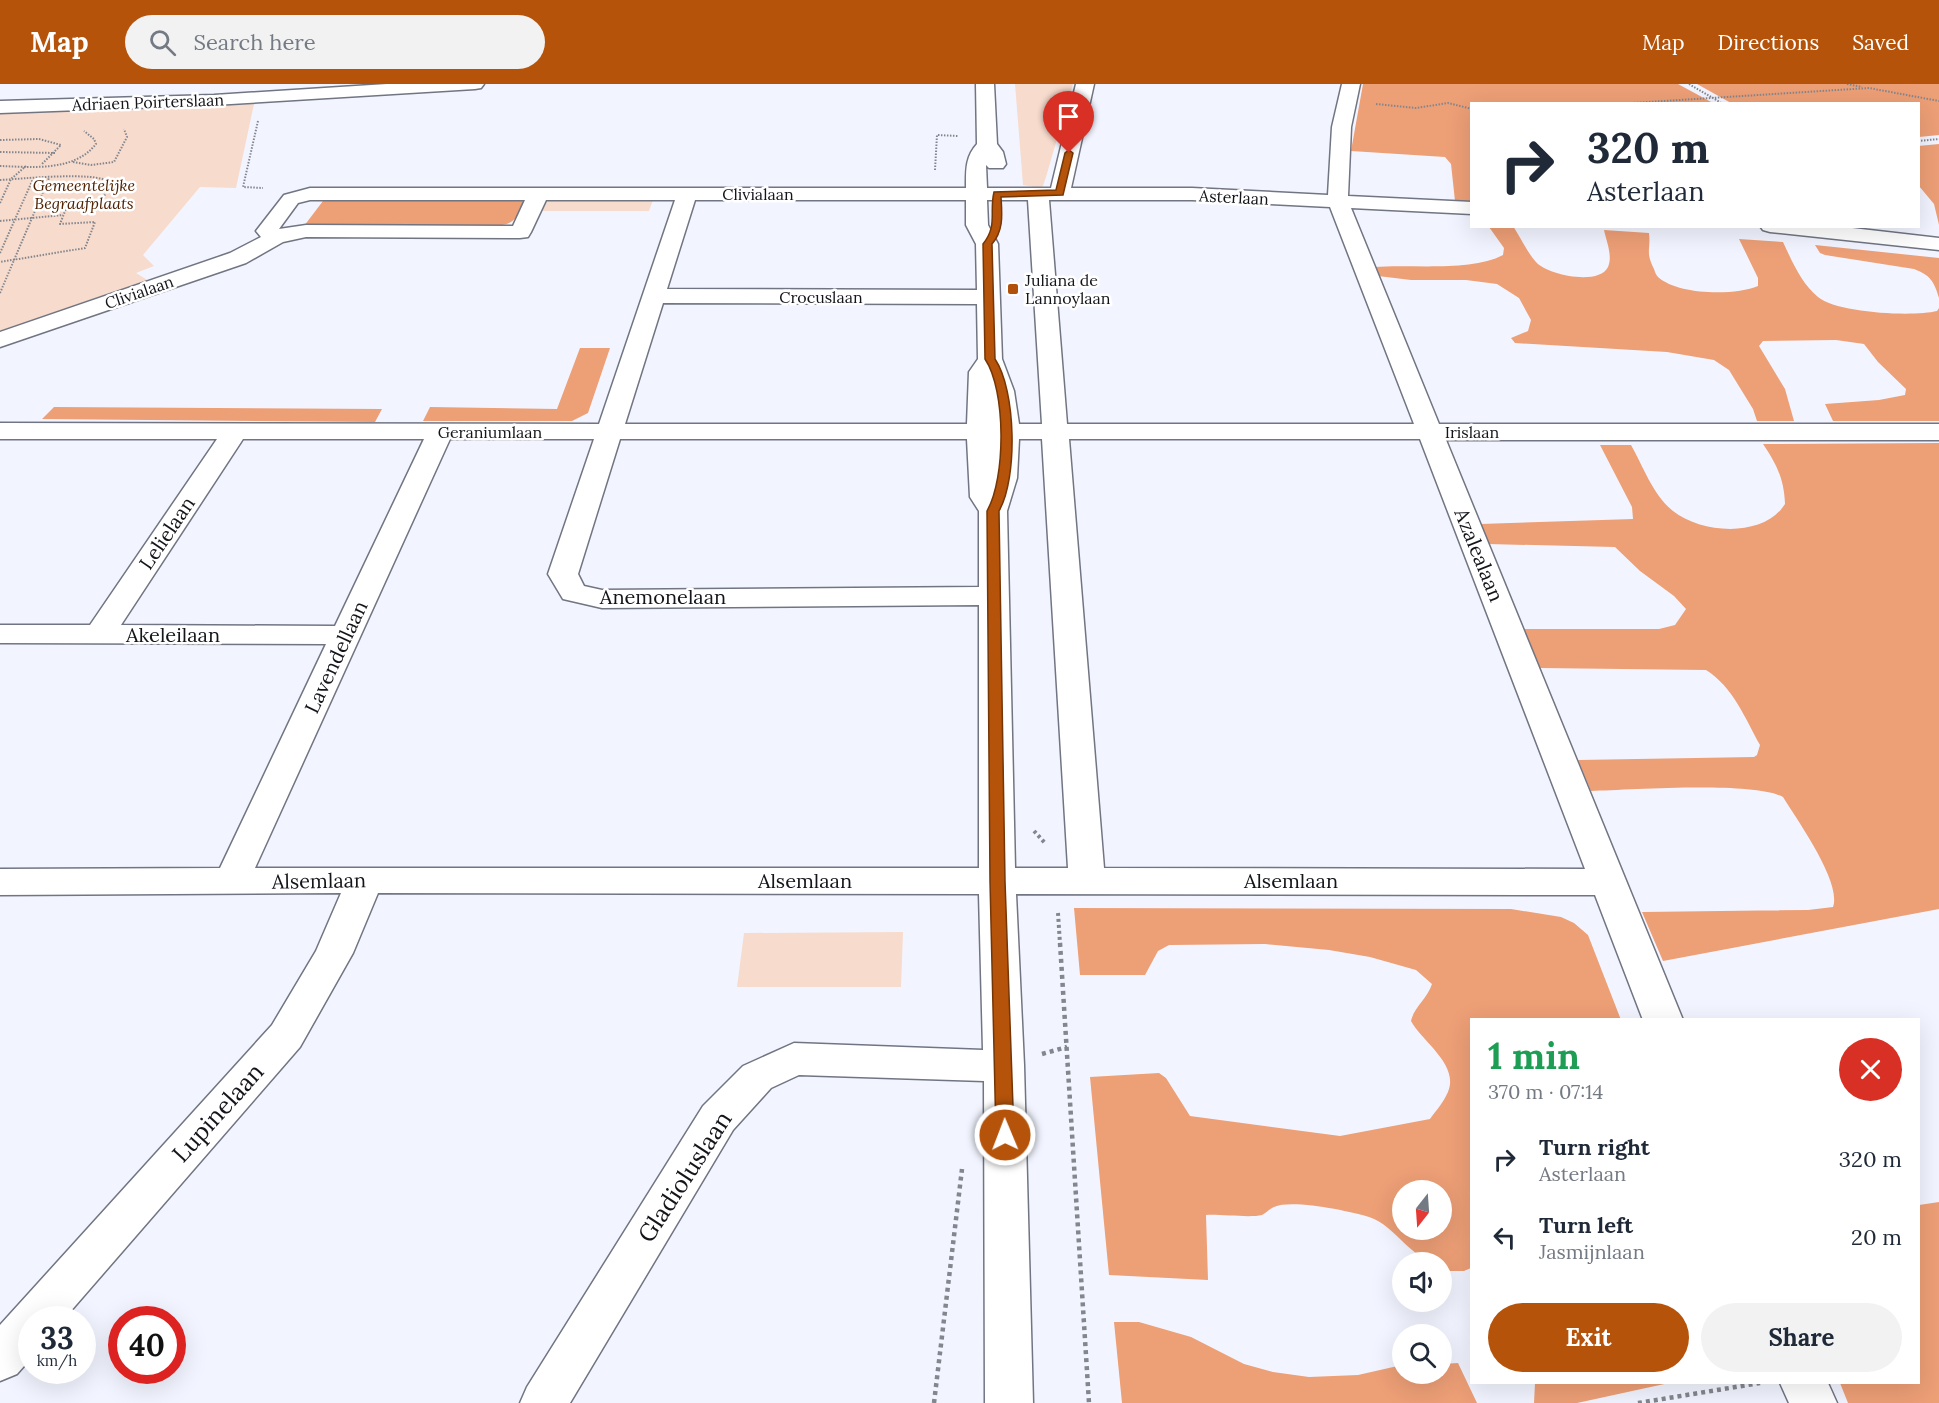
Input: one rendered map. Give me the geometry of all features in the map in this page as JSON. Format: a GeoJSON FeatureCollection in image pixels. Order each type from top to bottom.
{"type":"FeatureCollection","features":[{"type":"Feature","properties":{"kind":"street","name":"Adriaen Poirterslaan"},"geometry":{"type":"LineString","coordinates":[[0,106],[264,97],[364,88],[475,84]]}},
{"type":"Feature","properties":{"kind":"street"},"geometry":{"type":"LineString","coordinates":[[986,84],[987,145],[993,152],[996,166],[977,225],[981,236],[994,229]]}},
{"type":"Feature","properties":{"kind":"street"},"geometry":{"type":"LineString","coordinates":[[1085,84],[1049,194],[1056,431],[1087,881]]}},
{"type":"Feature","properties":{"kind":"street"},"geometry":{"type":"LineString","coordinates":[[69,105],[91,88]]}},
{"type":"Feature","properties":{"kind":"street","name":"Azalealaan"},"geometry":{"type":"LineString","coordinates":[[1348,93],[1339,149],[1338,201],[1662,1018]]}},
{"type":"Feature","properties":{"kind":"street","name":"Clivialaan"},"geometry":{"type":"LineString","coordinates":[[0,340],[238,258],[276,237],[306,231],[520,232],[539,193]]}},
{"type":"Feature","properties":{"kind":"street","name":"Clivialaan"},"geometry":{"type":"LineString","coordinates":[[276,237],[267,231],[291,199],[310,194],[987,194]]}},
{"type":"Feature","properties":{"kind":"street","name":"Anemonelaan"},"geometry":{"type":"LineString","coordinates":[[687,194],[563,574],[573,593],[602,599],[995,596]]}},
{"type":"Feature","properties":{"kind":"street"},"geometry":{"type":"LineString","coordinates":[[987,194],[994,229],[989,297],[990,359],[981,372],[979,392],[992,431],[981,479],[984,497],[993,511],[1009,1403]]}},
{"type":"Feature","properties":{"kind":"street","name":"Asterlaan"},"geometry":{"type":"LineString","coordinates":[[987,194],[1192,195],[1470,208]]}},
{"type":"Feature","properties":{"kind":"street"},"geometry":{"type":"LineString","coordinates":[[1789,228],[1939,244]]}},
{"type":"Feature","properties":{"kind":"street","name":"Crocuslaan"},"geometry":{"type":"LineString","coordinates":[[652,296],[989,297]]}},
{"type":"Feature","properties":{"kind":"street","name":"Geraniumlaan"},"geometry":{"type":"LineString","coordinates":[[0,430],[992,431]]}},
{"type":"Feature","properties":{"kind":"street","name":"Lelielaan"},"geometry":{"type":"LineString","coordinates":[[99,635],[235,431]]}},
{"type":"Feature","properties":{"kind":"street","name":"Irislaan"},"geometry":{"type":"LineString","coordinates":[[992,431],[1939,432]]}},
{"type":"Feature","properties":{"kind":"street","name":"Lavendellaan"},"geometry":{"type":"LineString","coordinates":[[231,882],[440,432]]}},
{"type":"Feature","properties":{"kind":"street","name":"Akeleilaan"},"geometry":{"type":"LineString","coordinates":[[0,634],[346,636]]}},
{"type":"Feature","properties":{"kind":"street","name":"Alsemlaan"},"geometry":{"type":"LineString","coordinates":[[0,882],[365,880],[1609,882]]}},
{"type":"Feature","properties":{"kind":"street","name":"Lupinelaan"},"geometry":{"type":"LineString","coordinates":[[47,1306],[286,1036],[334,953],[365,880]]}},
{"type":"Feature","properties":{"kind":"street","name":"Gladioluslaan"},"geometry":{"type":"LineString","coordinates":[[544,1403],[718,1118],[758,1077],[794,1059],[964,1066],[1004,1065]]}},
{"type":"Feature","properties":{"kind":"street","name":"Lupinelaan"},"geometry":{"type":"LineString","coordinates":[[0,1359],[18,1339]]}},
{"type":"Feature","properties":{"kind":"street"},"geometry":{"type":"LineString","coordinates":[[1804,1384],[1813,1403]]}},
{"type":"Feature","properties":{"kind":"path"},"geometry":{"type":"LineString","coordinates":[[1689,84],[1719,102]]}},
{"type":"Feature","properties":{"kind":"path"},"geometry":{"type":"LineString","coordinates":[[1847,84],[1939,101]]}},
{"type":"Feature","properties":{"kind":"path"},"geometry":{"type":"LineString","coordinates":[[1648,102],[1869,88]]}},
{"type":"Feature","properties":{"kind":"path"},"geometry":{"type":"LineString","coordinates":[[1348,93],[1416,108],[1448,103],[1470,108]]}},
{"type":"Feature","properties":{"kind":"path"},"geometry":{"type":"LineString","coordinates":[[264,97],[243,188],[293,188],[310,194]]}},
{"type":"Feature","properties":{"kind":"path"},"geometry":{"type":"LineString","coordinates":[[0,166],[41,166],[73,162],[91,165],[114,162],[128,137],[122,127]]}},
{"type":"Feature","properties":{"kind":"path"},"geometry":{"type":"LineString","coordinates":[[73,162],[88,155],[96,144],[90,135],[76,129]]}},
{"type":"Feature","properties":{"kind":"path"},"geometry":{"type":"LineString","coordinates":[[934,194],[937,135],[968,136]]}},
{"type":"Feature","properties":{"kind":"path"},"geometry":{"type":"LineString","coordinates":[[1920,141],[1939,139]]}},
{"type":"Feature","properties":{"kind":"path"},"geometry":{"type":"LineString","coordinates":[[0,140],[52,141],[61,145],[56,153],[41,166]]}},
{"type":"Feature","properties":{"kind":"path"},"geometry":{"type":"LineString","coordinates":[[0,152],[56,153]]}},
{"type":"Feature","properties":{"kind":"path"},"geometry":{"type":"LineString","coordinates":[[0,203],[11,179],[26,166]]}},
{"type":"Feature","properties":{"kind":"path"},"geometry":{"type":"LineString","coordinates":[[0,180],[100,177],[109,182],[102,202],[67,206],[63,215],[60,224],[95,222],[87,246],[75,251],[0,262]]}},
{"type":"Feature","properties":{"kind":"path"},"geometry":{"type":"LineString","coordinates":[[0,293],[49,178]]}},
{"type":"Feature","properties":{"kind":"path"},"geometry":{"type":"LineString","coordinates":[[0,253],[33,179]]}},
{"type":"Feature","properties":{"kind":"path"},"geometry":{"type":"LineString","coordinates":[[0,221],[63,215]]}},
{"type":"Feature","properties":{"kind":"path"},"geometry":{"type":"LineString","coordinates":[[1638,1403],[1754,1384]]}},
{"type":"Feature","properties":{"kind":"green space"},"geometry":{"type":"Polygon","coordinates":[[[1015,84],[1073,84],[1046,177],[1040,188],[1023,185],[1015,84]]]}},
{"type":"Feature","properties":{"kind":"green space","name":"Gemeentelijke Begraafplaats"},"geometry":{"type":"Polygon","coordinates":[[[254,104],[236,188],[200,187],[143,255],[154,266],[136,273],[149,281],[0,331],[0,111],[254,104]]]}},
{"type":"Feature","properties":{"kind":"green space"},"geometry":{"type":"Polygon","coordinates":[[[654,197],[649,211],[541,211],[545,203],[552,199],[654,197]]]}},
{"type":"Feature","properties":{"kind":"green space"},"geometry":{"type":"Polygon","coordinates":[[[903,932],[901,987],[737,987],[744,933],[903,932]]]}},
{"type":"Feature","properties":{"kind":"shaded area"},"geometry":{"type":"Polygon","coordinates":[[[1363,84],[1678,84],[1711,102],[1470,102],[1470,202],[1455,201],[1451,164],[1445,157],[1351,151],[1363,84]]]}},
{"type":"Feature","properties":{"kind":"shaded area"},"geometry":{"type":"Polygon","coordinates":[[[1697,84],[1939,84],[1939,135],[1920,137],[1920,102],[1729,102],[1697,84]]]}},
{"type":"Feature","properties":{"kind":"shaded area"},"geometry":{"type":"Polygon","coordinates":[[[1939,144],[1939,225],[1934,204],[1920,187],[1920,146],[1939,144]]]}},
{"type":"Feature","properties":{"kind":"shaded area"},"geometry":{"type":"Polygon","coordinates":[[[326,197],[520,199],[524,203],[512,221],[505,225],[492,227],[304,226],[326,197]]]}},
{"type":"Feature","properties":{"kind":"shaded area"},"geometry":{"type":"Polygon","coordinates":[[[1490,228],[1514,228],[1536,262],[1542,267],[1561,274],[1594,276],[1603,273],[1609,263],[1609,248],[1604,230],[1649,233],[1650,258],[1658,277],[1679,287],[1721,292],[1758,286],[1758,278],[1739,239],[1783,242],[1807,285],[1818,297],[1828,302],[1858,310],[1911,314],[1937,311],[1939,308],[1939,421],[1833,421],[1825,404],[1879,400],[1905,395],[1906,389],[1878,362],[1864,344],[1836,340],[1763,341],[1759,346],[1785,389],[1794,421],[1757,421],[1753,409],[1729,370],[1714,360],[1667,352],[1515,343],[1511,338],[1528,331],[1531,320],[1519,298],[1497,284],[1466,280],[1411,280],[1378,276],[1374,267],[1475,264],[1503,255],[1504,248],[1490,228]]]}},
{"type":"Feature","properties":{"kind":"shaded area"},"geometry":{"type":"Polygon","coordinates":[[[1815,245],[1939,258],[1939,298],[1931,279],[1919,271],[1825,255],[1820,253],[1815,245]]]}},
{"type":"Feature","properties":{"kind":"shaded area"},"geometry":{"type":"Polygon","coordinates":[[[580,348],[610,348],[588,413],[572,421],[423,421],[430,407],[557,409],[580,348]]]}},
{"type":"Feature","properties":{"kind":"shaded area"},"geometry":{"type":"Polygon","coordinates":[[[54,407],[382,409],[375,422],[42,419],[54,407]]]}},
{"type":"Feature","properties":{"kind":"shaded area"},"geometry":{"type":"Polygon","coordinates":[[[1939,443],[1939,909],[1663,961],[1642,912],[1808,910],[1833,907],[1834,896],[1825,867],[1783,797],[1768,792],[1720,788],[1591,791],[1578,760],[1754,757],[1760,745],[1731,694],[1706,670],[1540,668],[1524,629],[1659,629],[1675,625],[1686,609],[1674,596],[1640,571],[1615,547],[1488,544],[1480,524],[1633,519],[1632,507],[1600,445],[1631,445],[1654,489],[1673,511],[1685,519],[1716,528],[1732,529],[1763,523],[1785,504],[1779,472],[1763,444],[1939,443]]]}},
{"type":"Feature","properties":{"kind":"shaded area"},"geometry":{"type":"Polygon","coordinates":[[[1074,908],[1511,909],[1561,917],[1574,923],[1588,935],[1620,1018],[1470,1018],[1470,1268],[1452,1271],[1452,1252],[1414,1252],[1401,1240],[1452,1240],[1452,1180],[1392,1180],[1392,1232],[1369,1217],[1307,1205],[1282,1205],[1257,1216],[1206,1215],[1208,1280],[1109,1275],[1090,1077],[1159,1073],[1166,1078],[1190,1116],[1340,1136],[1430,1119],[1446,1096],[1450,1085],[1446,1065],[1411,1021],[1432,984],[1416,970],[1370,957],[1329,950],[1265,944],[1169,945],[1158,951],[1145,975],[1080,975],[1074,908]]]}},
{"type":"Feature","properties":{"kind":"shaded area"},"geometry":{"type":"Polygon","coordinates":[[[1939,1202],[1939,1403],[1848,1403],[1840,1384],[1920,1384],[1920,1205],[1939,1202]]]}},
{"type":"Feature","properties":{"kind":"shaded area"},"geometry":{"type":"Polygon","coordinates":[[[1114,1322],[1139,1322],[1191,1337],[1244,1364],[1273,1372],[1309,1377],[1358,1375],[1392,1367],[1392,1384],[1452,1384],[1452,1363],[1458,1363],[1477,1403],[1122,1403],[1114,1322]]]}},
{"type":"Feature","properties":{"kind":"shaded area"},"geometry":{"type":"Polygon","coordinates":[[[1535,1384],[1664,1384],[1577,1403],[1534,1403],[1535,1384]]]}},
{"type":"Feature","properties":{"kind":"place","name":"Juliana de Lannoylaan"},"geometry":{"type":"Point","coordinates":[1013,289]}},
{"type":"Feature","properties":{"kind":"route"},"geometry":{"type":"LineString","coordinates":[[1005,1135],[998,881],[993,511],[1001,497],[1007,468],[1003,392],[998,371],[990,359],[987,244],[995,235],[998,224],[997,194],[1060,193],[1069,153]]}}]}
